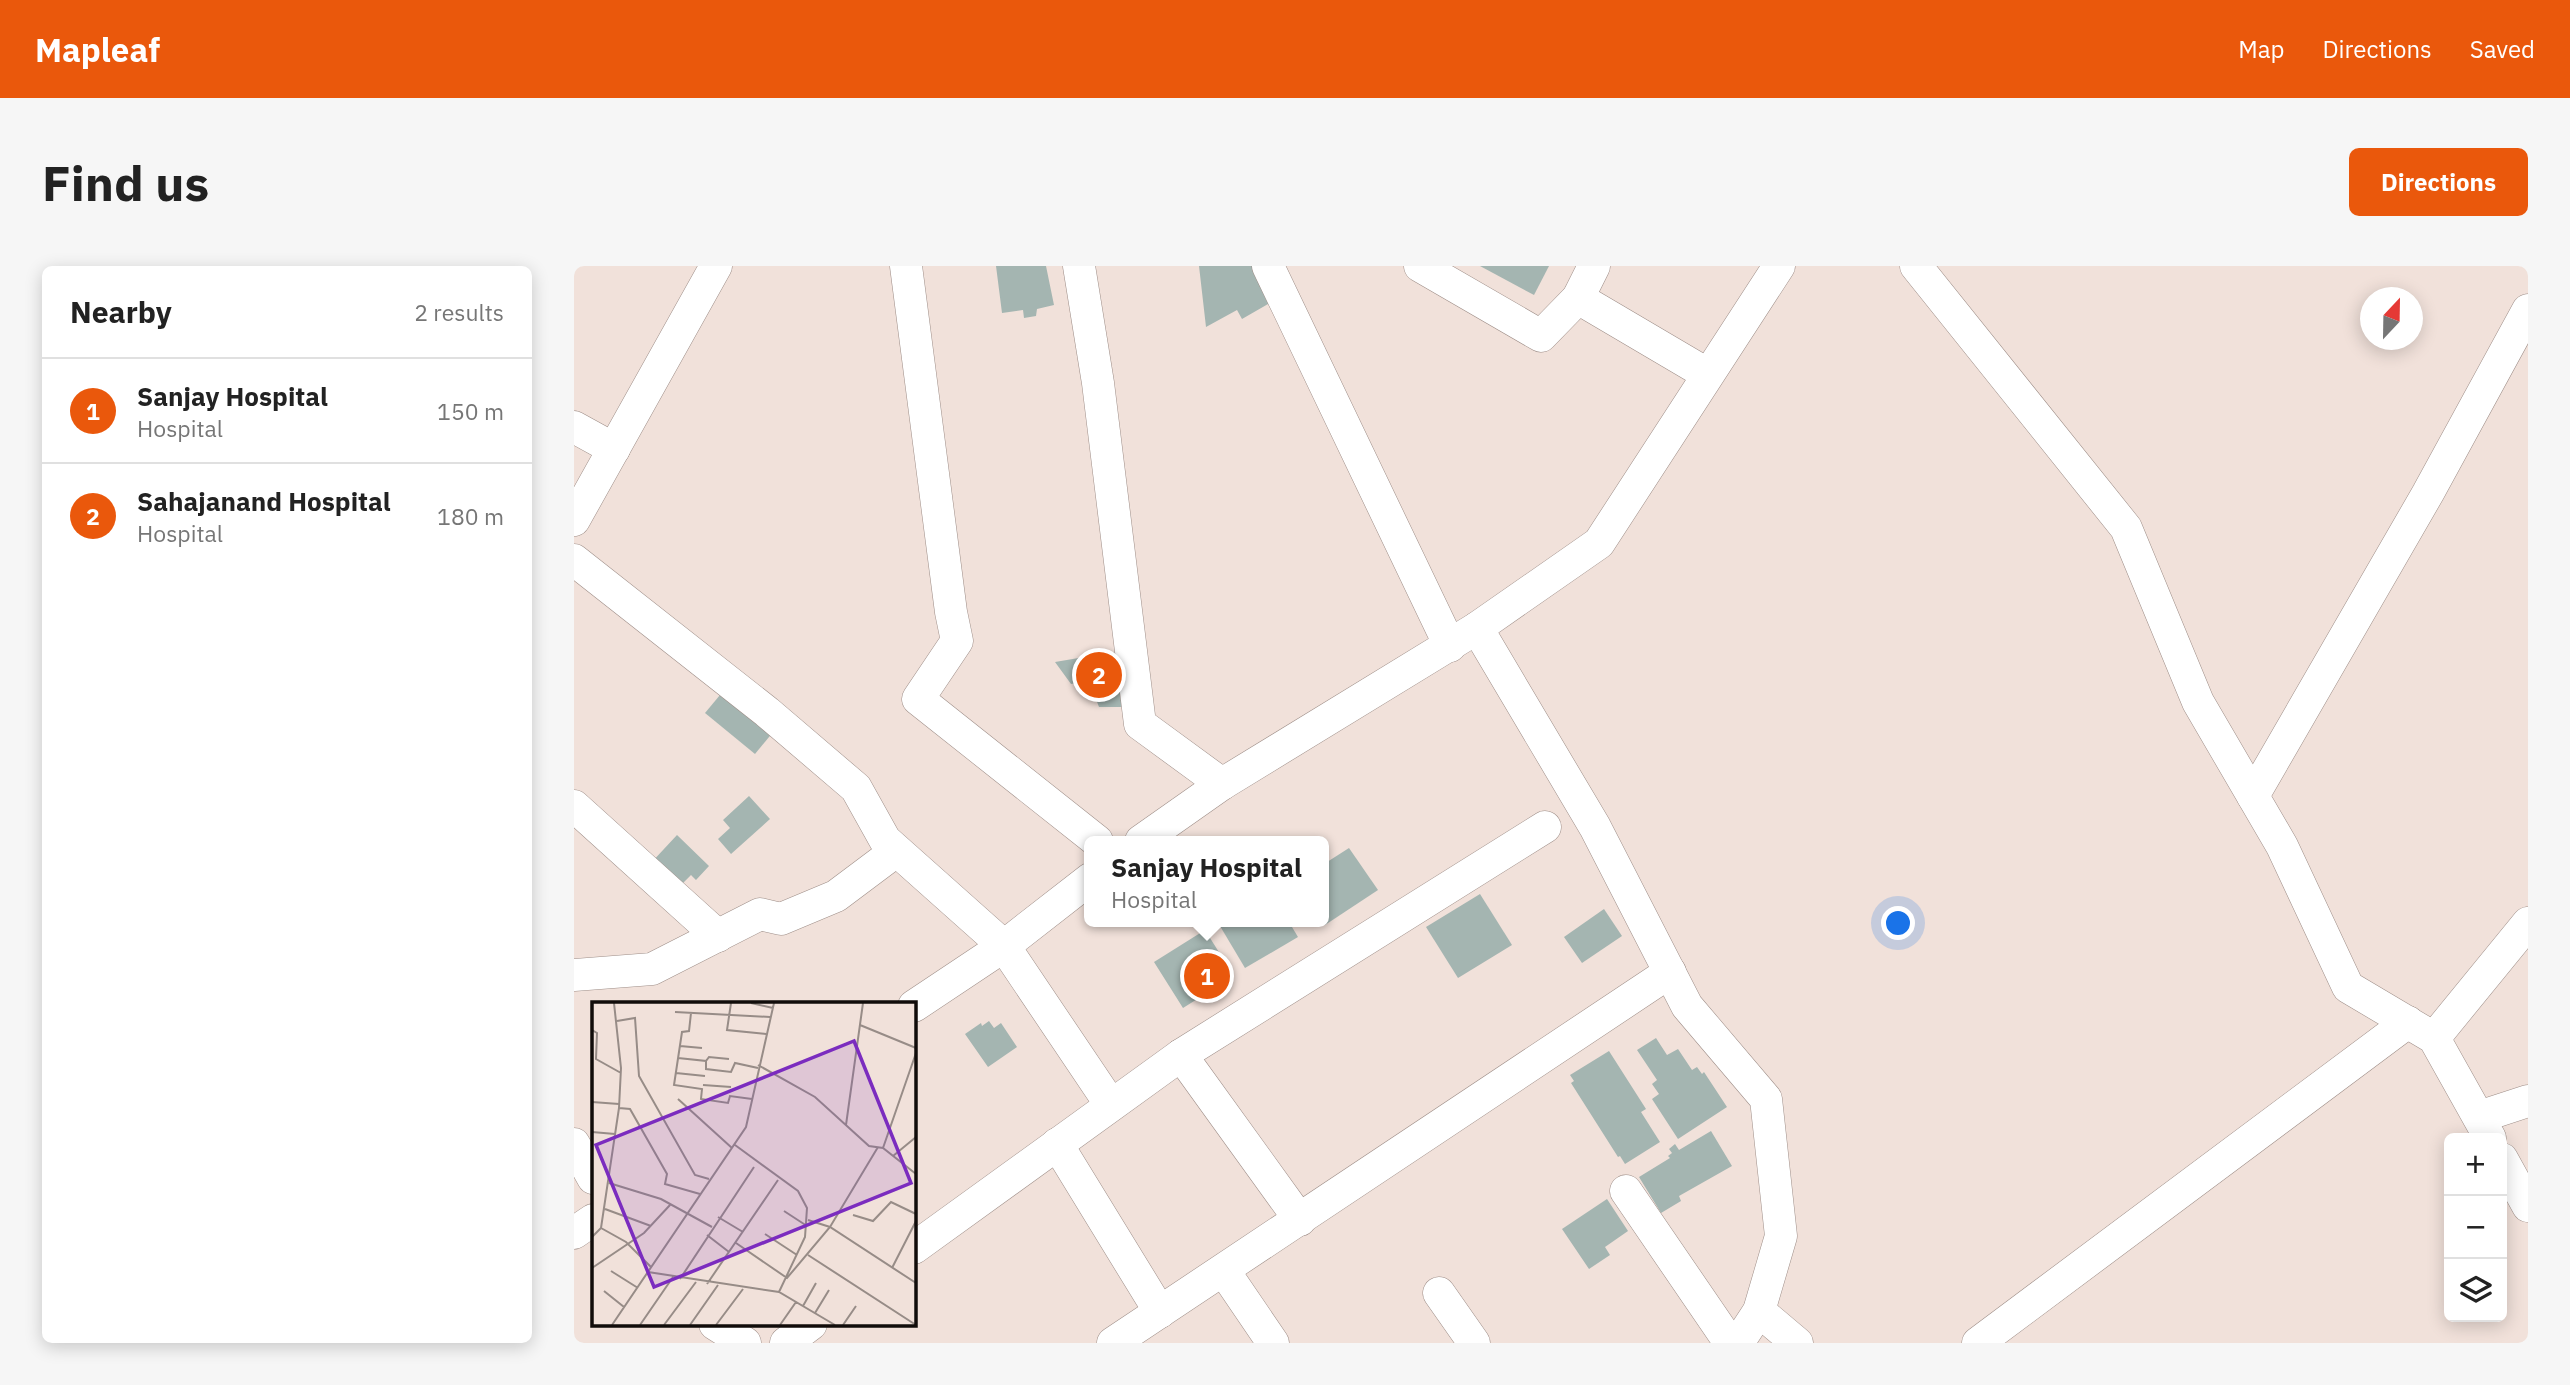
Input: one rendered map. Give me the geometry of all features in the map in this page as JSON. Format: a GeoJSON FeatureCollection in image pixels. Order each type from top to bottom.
{"type":"FeatureCollection","features":[{"type":"Feature","properties":{"kind":"street"},"geometry":{"type":"LineString","coordinates":[[574,520],[716,266]]}},
{"type":"Feature","properties":{"kind":"street"},"geometry":{"type":"LineString","coordinates":[[906,266],[949,598],[957,641],[918,699],[1091,836]]}},
{"type":"Feature","properties":{"kind":"street"},"geometry":{"type":"LineString","coordinates":[[1079,266],[1098,383],[1140,724],[1222,784]]}},
{"type":"Feature","properties":{"kind":"street"},"geometry":{"type":"LineString","coordinates":[[1268,266],[1450,646]]}},
{"type":"Feature","properties":{"kind":"street"},"geometry":{"type":"LineString","coordinates":[[1420,266],[1541,336],[1578,298],[1594,266]]}},
{"type":"Feature","properties":{"kind":"street"},"geometry":{"type":"LineString","coordinates":[[1148,836],[1222,784],[1478,628],[1599,543],[1779,266]]}},
{"type":"Feature","properties":{"kind":"street"},"geometry":{"type":"LineString","coordinates":[[1916,266],[2126,528],[2198,702],[2282,846],[2348,987],[2421,1030],[2484,1128],[2528,1101]]}},
{"type":"Feature","properties":{"kind":"street"},"geometry":{"type":"LineString","coordinates":[[1578,298],[1707,374]]}},
{"type":"Feature","properties":{"kind":"street"},"geometry":{"type":"LineString","coordinates":[[2253,796],[2428,493],[2528,310]]}},
{"type":"Feature","properties":{"kind":"street"},"geometry":{"type":"LineString","coordinates":[[574,427],[614,449]]}},
{"type":"Feature","properties":{"kind":"street"},"geometry":{"type":"LineString","coordinates":[[574,560],[768,712],[856,788],[885,840],[1004,946],[1111,1105]]}},
{"type":"Feature","properties":{"kind":"street"},"geometry":{"type":"LineString","coordinates":[[1478,628],[1595,827],[1687,1006],[1766,1099],[1781,1236],[1759,1311],[1738,1343]]}},
{"type":"Feature","properties":{"kind":"street"},"geometry":{"type":"LineString","coordinates":[[574,806],[718,936]]}},
{"type":"Feature","properties":{"kind":"street"},"geometry":{"type":"LineString","coordinates":[[915,1247],[1181,1055],[1545,827]]}},
{"type":"Feature","properties":{"kind":"street"},"geometry":{"type":"LineString","coordinates":[[574,975],[652,969],[760,914],[781,919],[835,895],[896,850]]}},
{"type":"Feature","properties":{"kind":"street"},"geometry":{"type":"LineString","coordinates":[[915,1005],[1004,946],[1084,884]]}},
{"type":"Feature","properties":{"kind":"street"},"geometry":{"type":"LineString","coordinates":[[1978,1343],[2421,1030],[2528,923]]}},
{"type":"Feature","properties":{"kind":"street"},"geometry":{"type":"LineString","coordinates":[[1113,1343],[1670,972]]}},
{"type":"Feature","properties":{"kind":"street"},"geometry":{"type":"LineString","coordinates":[[1181,1055],[1300,1220]]}},
{"type":"Feature","properties":{"kind":"street"},"geometry":{"type":"LineString","coordinates":[[574,1144],[592,1176]]}},
{"type":"Feature","properties":{"kind":"street"},"geometry":{"type":"LineString","coordinates":[[1057,1144],[1160,1312]]}},
{"type":"Feature","properties":{"kind":"street"},"geometry":{"type":"LineString","coordinates":[[2507,1168],[2528,1206]]}},
{"type":"Feature","properties":{"kind":"street"},"geometry":{"type":"LineString","coordinates":[[1626,1191],[1730,1343]]}},
{"type":"Feature","properties":{"kind":"street"},"geometry":{"type":"LineString","coordinates":[[592,1221],[574,1233],[592,1244]]}},
{"type":"Feature","properties":{"kind":"street"},"geometry":{"type":"LineString","coordinates":[[1224,1271],[1273,1343]]}},
{"type":"Feature","properties":{"kind":"street"},"geometry":{"type":"LineString","coordinates":[[1439,1293],[1474,1343]]}},
{"type":"Feature","properties":{"kind":"street"},"geometry":{"type":"LineString","coordinates":[[1759,1311],[1797,1343]]}},
{"type":"Feature","properties":{"kind":"street"},"geometry":{"type":"LineString","coordinates":[[786,1343],[808,1326]]}},
{"type":"Feature","properties":{"kind":"building"},"geometry":{"type":"Polygon","coordinates":[[[996,266],[1046,266],[1054,305],[1037,309],[1036,316],[1024,318],[1023,310],[1002,313],[996,266]]]}},
{"type":"Feature","properties":{"kind":"building"},"geometry":{"type":"Polygon","coordinates":[[[1199,266],[1255,266],[1275,300],[1242,319],[1237,310],[1206,327],[1199,266]]]}},
{"type":"Feature","properties":{"kind":"building"},"geometry":{"type":"Polygon","coordinates":[[[1480,266],[1549,266],[1534,295],[1480,266]]]}},
{"type":"Feature","properties":{"kind":"building"},"geometry":{"type":"Polygon","coordinates":[[[1114,652],[1122,707],[1099,707],[1089,681],[1071,684],[1055,662],[1114,652]]]}},
{"type":"Feature","properties":{"kind":"building"},"geometry":{"type":"Polygon","coordinates":[[[725,689],[774,731],[755,754],[705,713],[725,689]]]}},
{"type":"Feature","properties":{"kind":"building"},"geometry":{"type":"Polygon","coordinates":[[[749,796],[770,819],[731,854],[718,839],[730,828],[723,820],[749,796]]]}},
{"type":"Feature","properties":{"kind":"building"},"geometry":{"type":"Polygon","coordinates":[[[677,835],[709,866],[696,880],[691,875],[677,889],[650,864],[677,835]]]}},
{"type":"Feature","properties":{"kind":"building"},"geometry":{"type":"Polygon","coordinates":[[[1349,848],[1378,890],[1329,922],[1329,861],[1349,848]]]}},
{"type":"Feature","properties":{"kind":"building"},"geometry":{"type":"Polygon","coordinates":[[[1480,894],[1512,945],[1458,978],[1426,927],[1480,894]]]}},
{"type":"Feature","properties":{"kind":"building"},"geometry":{"type":"Polygon","coordinates":[[[1604,909],[1622,936],[1582,963],[1564,937],[1604,909]]]}},
{"type":"Feature","properties":{"kind":"building"},"geometry":{"type":"Polygon","coordinates":[[[1221,927],[1292,927],[1298,937],[1245,968],[1221,927]]]}},
{"type":"Feature","properties":{"kind":"building"},"geometry":{"type":"Polygon","coordinates":[[[1205,930],[1222,957],[1214,962],[1226,981],[1183,1008],[1154,962],[1205,930]]]}},
{"type":"Feature","properties":{"kind":"building"},"geometry":{"type":"Polygon","coordinates":[[[989,1021],[994,1028],[1001,1023],[1017,1047],[988,1067],[965,1034],[989,1021]]]}},
{"type":"Feature","properties":{"kind":"building"},"geometry":{"type":"Polygon","coordinates":[[[1656,1038],[1667,1055],[1678,1049],[1692,1070],[1697,1067],[1702,1074],[1704,1072],[1727,1107],[1678,1139],[1652,1099],[1659,1094],[1652,1084],[1657,1080],[1637,1050],[1656,1038]]]}},
{"type":"Feature","properties":{"kind":"building"},"geometry":{"type":"Polygon","coordinates":[[[1609,1051],[1646,1109],[1641,1112],[1660,1142],[1625,1164],[1571,1083],[1574,1081],[1570,1075],[1609,1051]]]}},
{"type":"Feature","properties":{"kind":"building"},"geometry":{"type":"Polygon","coordinates":[[[1711,1131],[1732,1166],[1679,1196],[1681,1201],[1661,1213],[1639,1177],[1670,1158],[1668,1156],[1672,1153],[1669,1149],[1675,1144],[1679,1150],[1711,1131]]]}},
{"type":"Feature","properties":{"kind":"building"},"geometry":{"type":"Polygon","coordinates":[[[1607,1199],[1628,1231],[1605,1247],[1610,1255],[1589,1269],[1562,1229],[1607,1199]]]}},
{"type":"Feature","properties":{"kind":"place","name":"Sahajanand Hospital"},"geometry":{"type":"Point","coordinates":[1099,675]}},
{"type":"Feature","properties":{"kind":"place","name":"Sanjay Hospital"},"geometry":{"type":"Point","coordinates":[1207,976]}}]}
